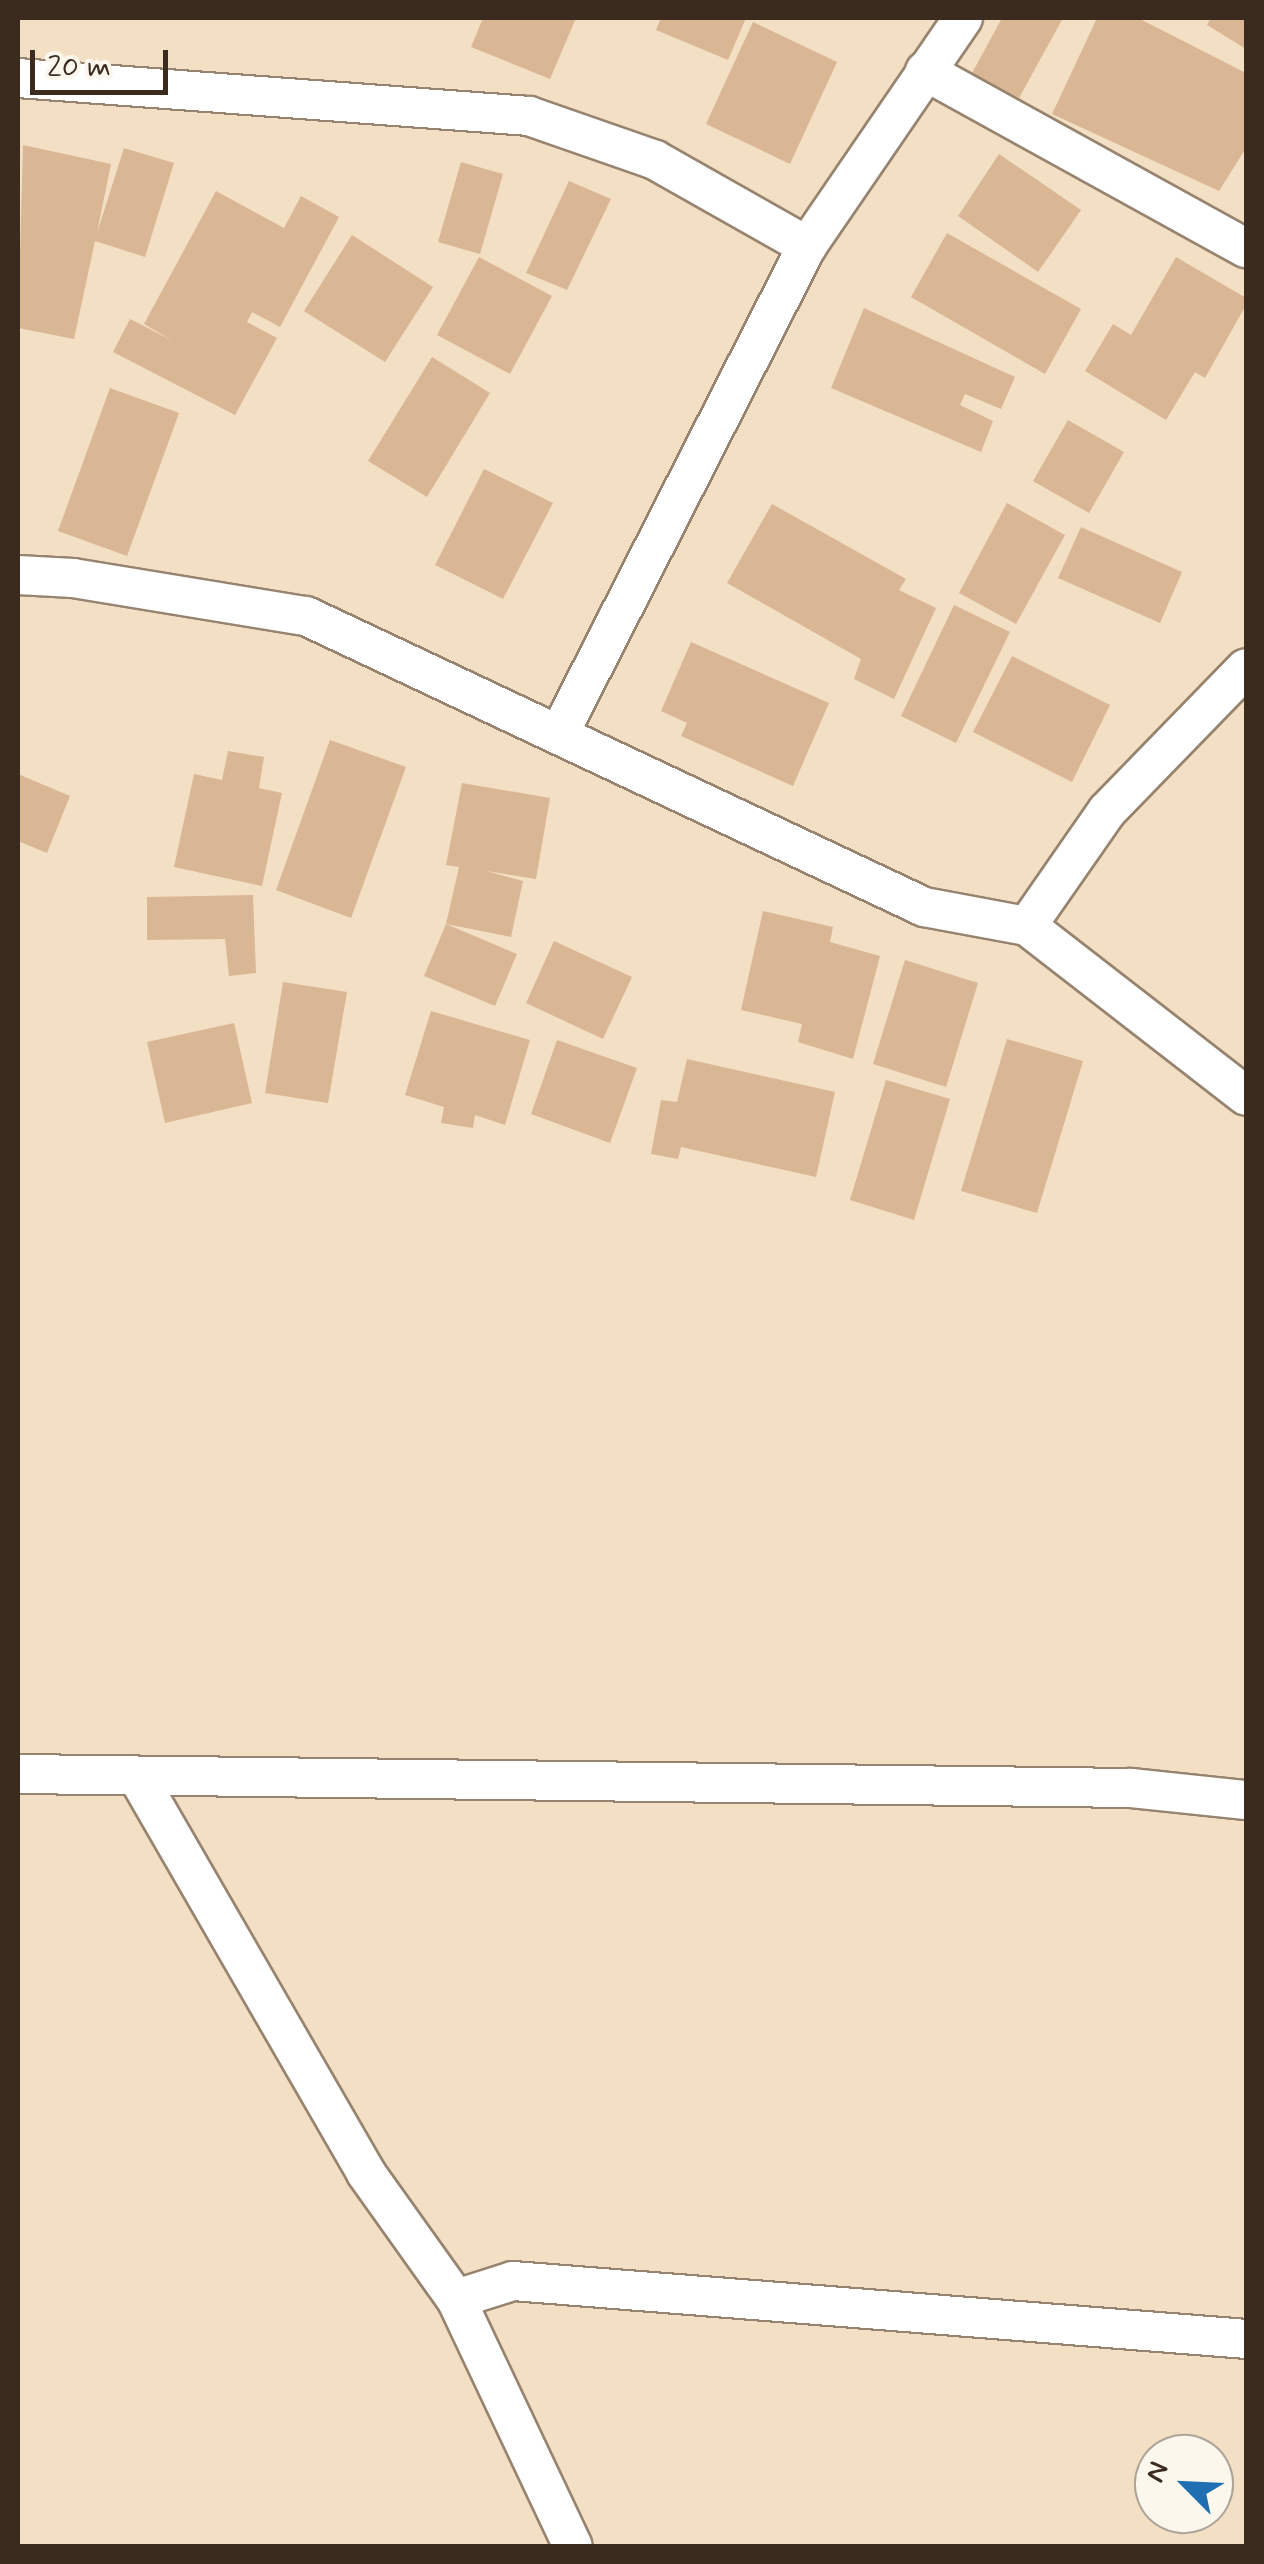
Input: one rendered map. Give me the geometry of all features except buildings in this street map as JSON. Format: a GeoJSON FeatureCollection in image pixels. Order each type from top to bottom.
{"type":"FeatureCollection","features":[{"type":"Feature","properties":{"kind":"street"},"geometry":{"type":"LineString","coordinates":[[560,732],[808,246],[963,18]]}},
{"type":"Feature","properties":{"kind":"street"},"geometry":{"type":"LineString","coordinates":[[924,71],[1246,248]]}},
{"type":"Feature","properties":{"kind":"street"},"geometry":{"type":"LineString","coordinates":[[18,78],[529,116],[655,160],[808,246]]}},
{"type":"Feature","properties":{"kind":"street"},"geometry":{"type":"LineString","coordinates":[[18,575],[74,578],[306,616],[560,732],[924,907],[1027,926],[1246,1096]]}},
{"type":"Feature","properties":{"kind":"street"},"geometry":{"type":"LineString","coordinates":[[1027,926],[1107,811],[1246,668]]}},
{"type":"Feature","properties":{"kind":"street"},"geometry":{"type":"LineString","coordinates":[[18,1774],[1130,1788],[1246,1800]]}},
{"type":"Feature","properties":{"kind":"street"},"geometry":{"type":"LineString","coordinates":[[137,1776],[366,2173],[456,2299],[573,2546]]}},
{"type":"Feature","properties":{"kind":"street"},"geometry":{"type":"LineString","coordinates":[[456,2299],[513,2280],[1246,2339]]}}]}
